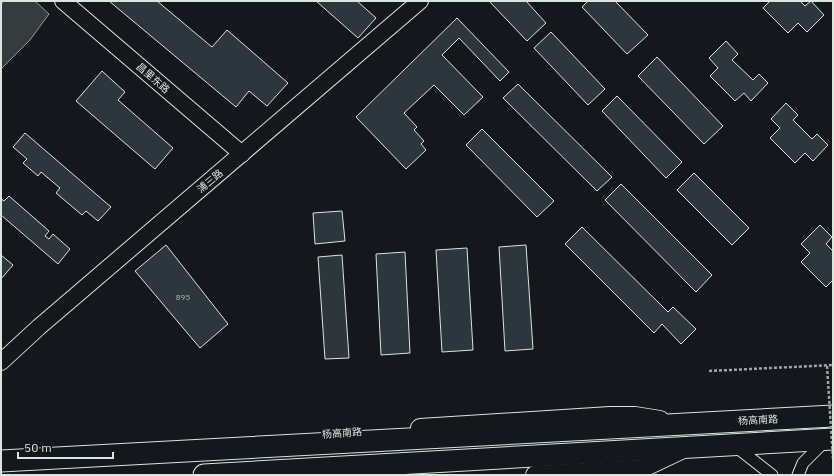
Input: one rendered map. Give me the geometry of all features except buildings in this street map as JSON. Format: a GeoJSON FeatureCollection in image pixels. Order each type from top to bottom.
{"type":"FeatureCollection","features":[{"type":"Feature","properties":{"kind":"highway","name":"杨高南路"},"geometry":{"type":"LineString","coordinates":[[1,461],[833,416]]}},
{"type":"Feature","properties":{"kind":"highway"},"geometry":{"type":"LineString","coordinates":[[204,475],[734,445],[831,446]]}},
{"type":"Feature","properties":{"kind":"main road","name":"杨高南路"},"geometry":{"type":"LineString","coordinates":[[1,454],[610,416],[635,416],[682,424]]}},
{"type":"Feature","properties":{"kind":"main road"},"geometry":{"type":"LineString","coordinates":[[535,475],[641,469],[686,448]]}},
{"type":"Feature","properties":{"kind":"street","name":"浦三路"},"geometry":{"type":"LineString","coordinates":[[1,362],[39,327],[420,1]]}},
{"type":"Feature","properties":{"kind":"street","name":"昌里东路"},"geometry":{"type":"LineString","coordinates":[[66,4],[242,154]]}},
{"type":"Feature","properties":{"kind":"street"},"geometry":{"type":"LineString","coordinates":[[734,445],[772,475]]}},
{"type":"Feature","properties":{"kind":"street"},"geometry":{"type":"LineString","coordinates":[[798,475],[803,464],[831,446]]}},
{"type":"Feature","properties":{"kind":"path"},"geometry":{"type":"LineString","coordinates":[[709,371],[833,365]]}},
{"type":"Feature","properties":{"kind":"path"},"geometry":{"type":"LineString","coordinates":[[827,366],[831,446]]}},
{"type":"Feature","properties":{"kind":"shaded area"},"geometry":{"type":"Polygon","coordinates":[[[3,1],[35,1],[49,14],[30,40],[1,69],[1,5],[3,1]]]}}]}
